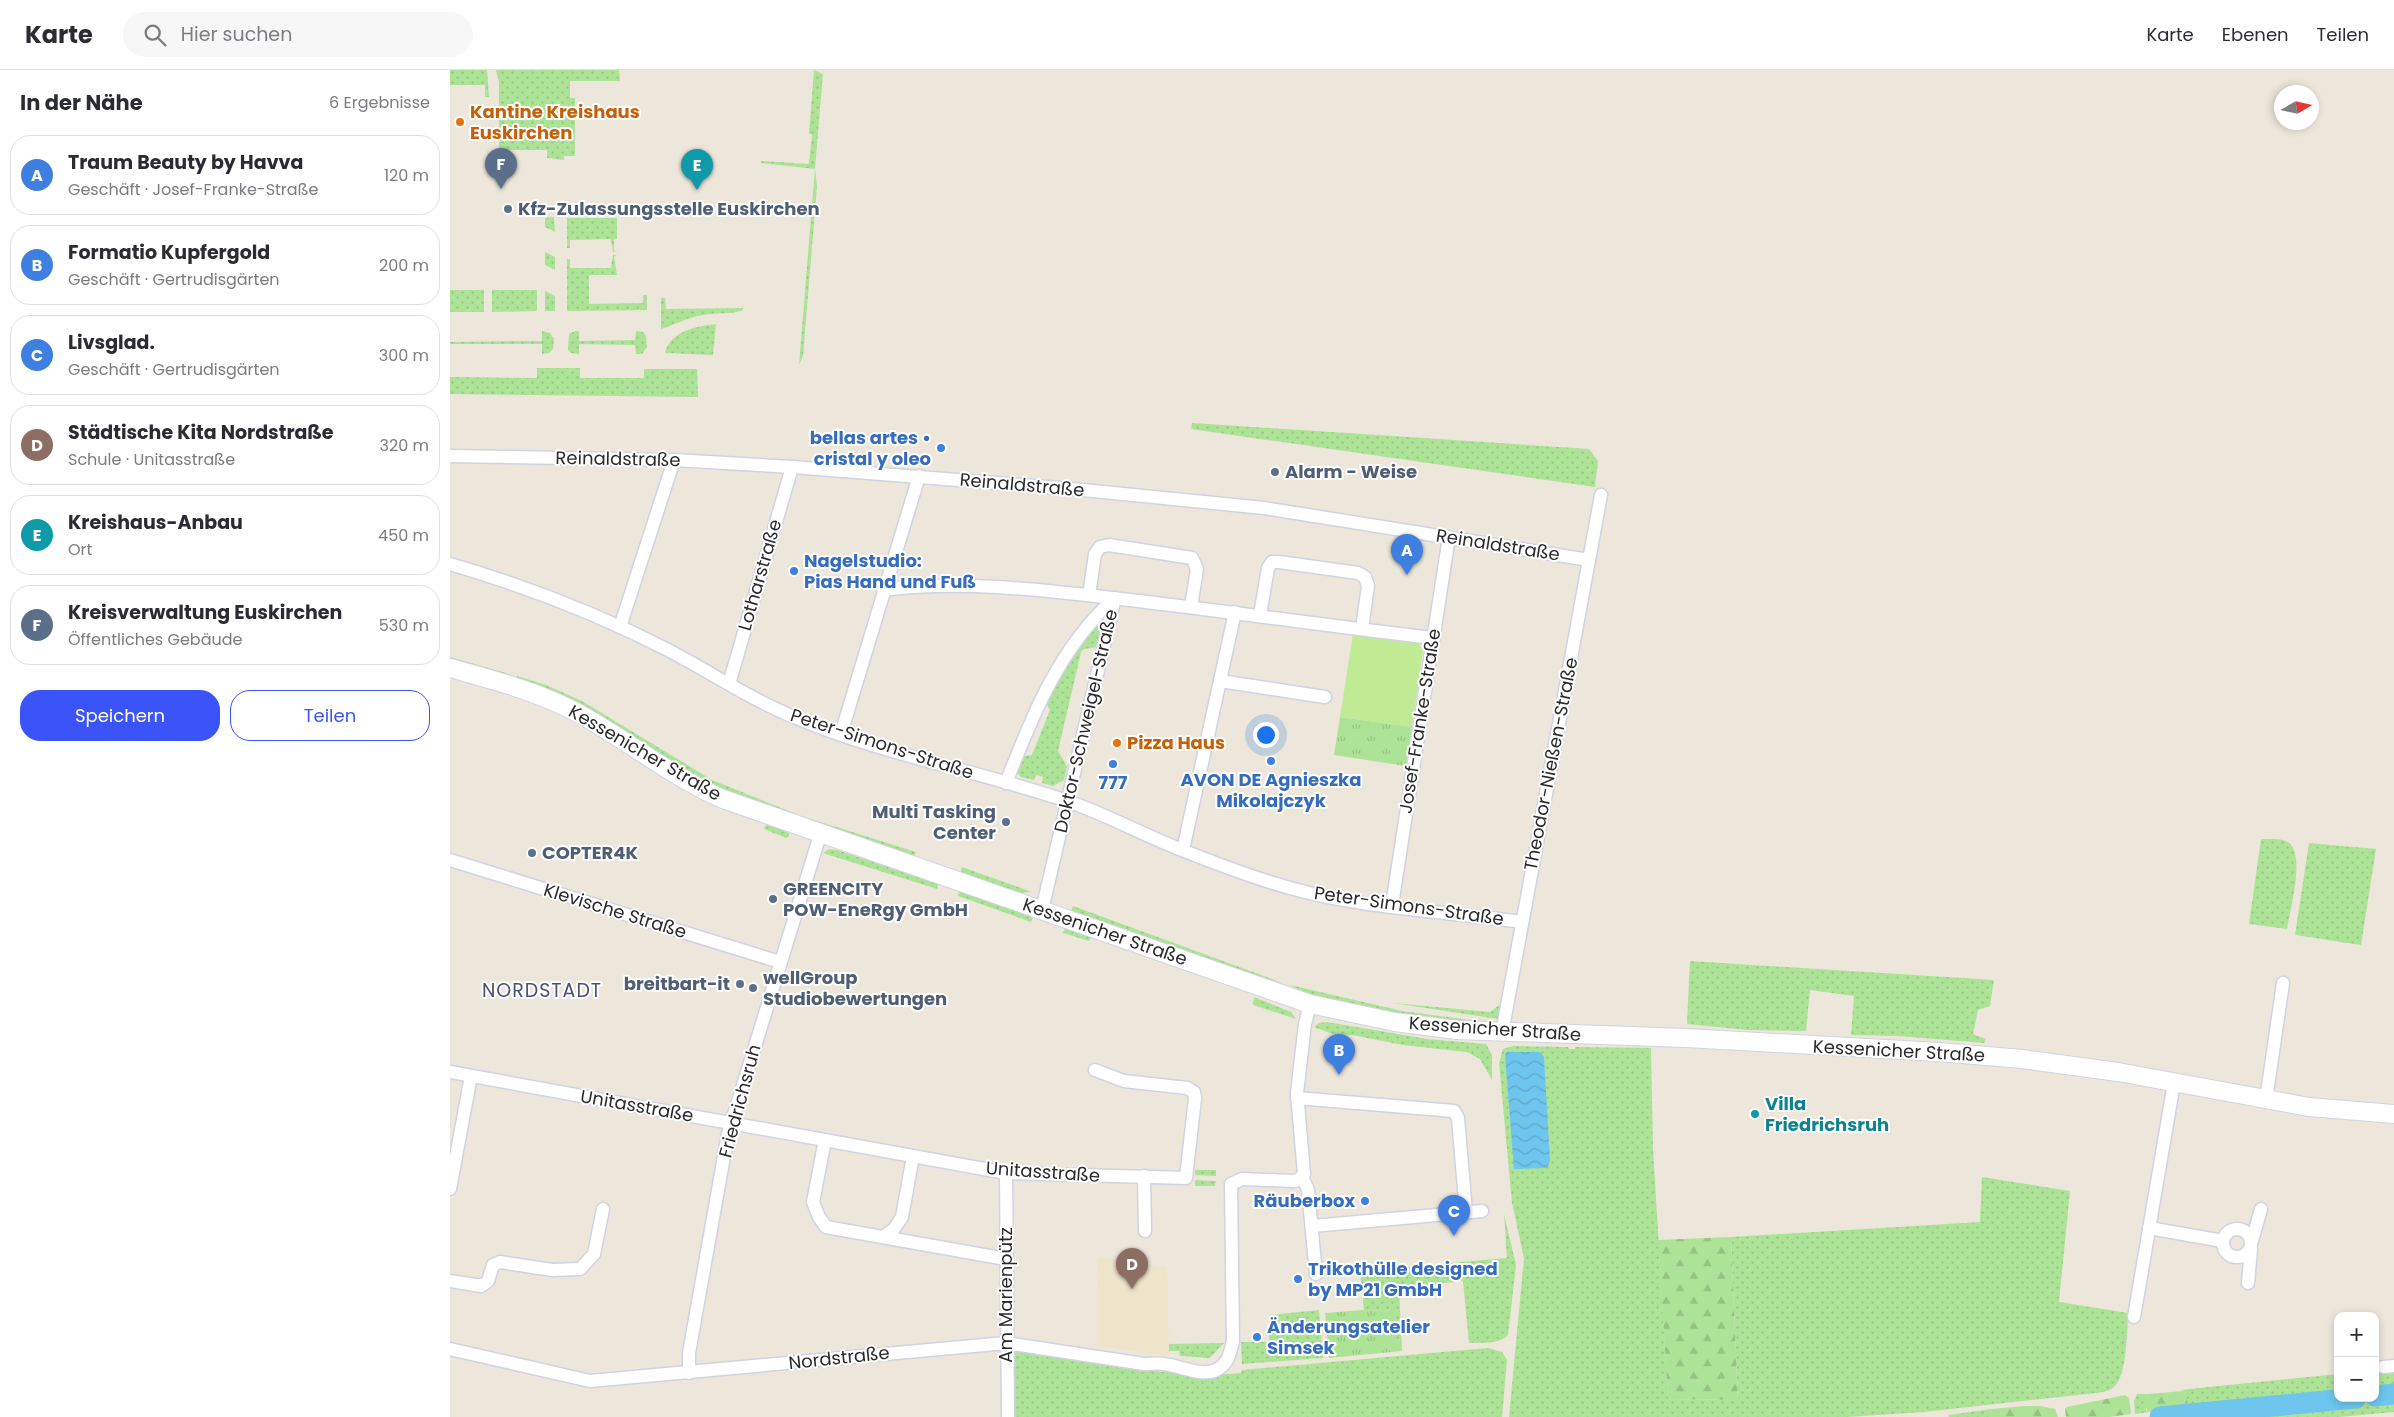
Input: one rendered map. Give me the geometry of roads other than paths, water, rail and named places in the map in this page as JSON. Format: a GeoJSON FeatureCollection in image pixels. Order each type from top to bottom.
{"type":"FeatureCollection","features":[{"type":"Feature","properties":{"kind":"main road","name":"Kessenicher Straße"},"geometry":{"type":"LineString","coordinates":[[450,668],[528,691],[560,704],[598,725],[668,771],[702,790],[820,835],[1310,1004],[1409,1025],[1502,1033],[1658,1037],[1968,1054],[2072,1065],[2324,1109],[2394,1114]]}},
{"type":"Feature","properties":{"kind":"street","name":"Reinaldstraße"},"geometry":{"type":"LineString","coordinates":[[450,456],[674,460],[792,466],[919,476],[1264,508],[1589,560]]}},
{"type":"Feature","properties":{"kind":"street"},"geometry":{"type":"LineString","coordinates":[[620,627],[674,460]]}},
{"type":"Feature","properties":{"kind":"street","name":"Lotharstraße"},"geometry":{"type":"LineString","coordinates":[[729,684],[792,466]]}},
{"type":"Feature","properties":{"kind":"street"},"geometry":{"type":"LineString","coordinates":[[841,734],[919,476]]}},
{"type":"Feature","properties":{"kind":"street","name":"Theodor-Nießen-Straße"},"geometry":{"type":"LineString","coordinates":[[1502,1033],[1601,495]]}},
{"type":"Feature","properties":{"kind":"street","name":"Josef-Franke-Straße"},"geometry":{"type":"LineString","coordinates":[[1392,906],[1448,537]]}},
{"type":"Feature","properties":{"kind":"street"},"geometry":{"type":"LineString","coordinates":[[1089,595],[1095,554],[1100,547],[1109,545],[1192,558],[1197,569],[1191,607]]}},
{"type":"Feature","properties":{"kind":"street"},"geometry":{"type":"LineString","coordinates":[[1260,615],[1268,568],[1272,562],[1279,562],[1358,573],[1365,577],[1368,586],[1362,628]]}},
{"type":"Feature","properties":{"kind":"street","name":"Peter-Simons-Straße"},"geometry":{"type":"LineString","coordinates":[[450,564],[552,598],[620,627],[668,650],[798,719],[841,734],[1067,801],[1183,850],[1291,888],[1331,898],[1522,922]]}},
{"type":"Feature","properties":{"kind":"street"},"geometry":{"type":"LineString","coordinates":[[883,590],[957,584],[1089,595],[1433,638]]}},
{"type":"Feature","properties":{"kind":"street","name":"Doktor-Schweigel-Straße"},"geometry":{"type":"LineString","coordinates":[[1006,783],[1038,707],[1056,671],[1093,617],[1114,598]]}},
{"type":"Feature","properties":{"kind":"street","name":"Doktor-Schweigel-Straße"},"geometry":{"type":"LineString","coordinates":[[1042,910],[1114,598]]}},
{"type":"Feature","properties":{"kind":"street"},"geometry":{"type":"LineString","coordinates":[[1183,850],[1235,612]]}},
{"type":"Feature","properties":{"kind":"street"},"geometry":{"type":"LineString","coordinates":[[1220,681],[1325,697]]}},
{"type":"Feature","properties":{"kind":"street","name":"Friedrichsruh"},"geometry":{"type":"LineString","coordinates":[[689,1373],[690,1346],[731,1123],[820,835]]}},
{"type":"Feature","properties":{"kind":"street","name":"Klevische Straße"},"geometry":{"type":"LineString","coordinates":[[450,860],[780,962]]}},
{"type":"Feature","properties":{"kind":"street"},"geometry":{"type":"LineString","coordinates":[[2266,1100],[2283,983]]}},
{"type":"Feature","properties":{"kind":"street"},"geometry":{"type":"LineString","coordinates":[[1310,1004],[1304,1032],[1297,1098],[1304,1162],[1302,1176],[1308,1190],[1316,1274]]}},
{"type":"Feature","properties":{"kind":"street","name":"Unitasstraße"},"geometry":{"type":"LineString","coordinates":[[450,1072],[1006,1173],[1186,1178],[1195,1104],[1194,1092],[1187,1088],[1124,1081],[1095,1070]]}},
{"type":"Feature","properties":{"kind":"street"},"geometry":{"type":"LineString","coordinates":[[450,1190],[471,1076]]}},
{"type":"Feature","properties":{"kind":"street"},"geometry":{"type":"LineString","coordinates":[[2134,1317],[2174,1083]]}},
{"type":"Feature","properties":{"kind":"street"},"geometry":{"type":"LineString","coordinates":[[1297,1098],[1454,1111],[1458,1118],[1466,1212]]}},
{"type":"Feature","properties":{"kind":"street"},"geometry":{"type":"LineString","coordinates":[[825,1140],[813,1202],[819,1217],[826,1227],[1006,1259]]}},
{"type":"Feature","properties":{"kind":"street"},"geometry":{"type":"LineString","coordinates":[[883,1237],[894,1229],[902,1217],[913,1156]]}},
{"type":"Feature","properties":{"kind":"street","name":"Am Marienpütz"},"geometry":{"type":"LineString","coordinates":[[1006,1173],[1008,1417]]}},
{"type":"Feature","properties":{"kind":"street"},"geometry":{"type":"LineString","coordinates":[[1144,1176],[1145,1231]]}},
{"type":"Feature","properties":{"kind":"street","name":"Nordstraße"},"geometry":{"type":"LineString","coordinates":[[450,1349],[590,1381],[1006,1343],[1144,1364],[1166,1364],[1177,1369],[1201,1373],[1212,1371],[1226,1361],[1233,1342],[1231,1184],[1237,1180],[1294,1181],[1302,1176]]}},
{"type":"Feature","properties":{"kind":"street"},"geometry":{"type":"LineString","coordinates":[[450,1281],[481,1286],[488,1280],[493,1265],[500,1262],[552,1270],[580,1268],[594,1254],[603,1209]]}},
{"type":"Feature","properties":{"kind":"street"},"geometry":{"type":"LineString","coordinates":[[2248,1283],[2251,1245],[2246,1232],[2233,1231],[2226,1233],[2223,1241],[2224,1249],[2232,1254],[2246,1255],[2251,1245],[2261,1210]]}},
{"type":"Feature","properties":{"kind":"street"},"geometry":{"type":"LineString","coordinates":[[1312,1226],[1482,1211]]}},
{"type":"Feature","properties":{"kind":"street"},"geometry":{"type":"LineString","coordinates":[[2149,1228],[2223,1241]]}},
{"type":"Feature","properties":{"kind":"water"},"geometry":{"type":"Polygon","coordinates":[[[1507,1052],[1540,1052],[1544,1057],[1550,1161],[1547,1168],[1514,1169],[1505,1055],[1507,1052]]]}},
{"type":"Feature","properties":{"kind":"waterway"},"geometry":{"type":"LineString","coordinates":[[2379,1396],[2394,1394]]}},
{"type":"Feature","properties":{"kind":"waterway"},"geometry":{"type":"LineString","coordinates":[[2160,1417],[2334,1400]]}},
{"type":"Feature","properties":{"kind":"place","name":"Kantine Kreishaus Euskirchen"},"geometry":{"type":"Point","coordinates":[460,122]}},
{"type":"Feature","properties":{"kind":"place","name":"Kreisverwaltung Euskirchen"},"geometry":{"type":"Point","coordinates":[501,189]}},
{"type":"Feature","properties":{"kind":"place","name":"Kreishaus-Anbau"},"geometry":{"type":"Point","coordinates":[697,190]}},
{"type":"Feature","properties":{"kind":"place","name":"Kfz-Zulassungsstelle Euskirchen"},"geometry":{"type":"Point","coordinates":[508,209]}},
{"type":"Feature","properties":{"kind":"place","name":"bellas artes • cristal y oleo"},"geometry":{"type":"Point","coordinates":[941,448]}},
{"type":"Feature","properties":{"kind":"place","name":"Alarm - Weise"},"geometry":{"type":"Point","coordinates":[1275,472]}},
{"type":"Feature","properties":{"kind":"place","name":"Nagelstudio: Pias Hand und Fuß"},"geometry":{"type":"Point","coordinates":[794,571]}},
{"type":"Feature","properties":{"kind":"place","name":"Traum Beauty by Havva"},"geometry":{"type":"Point","coordinates":[1407,575]}},
{"type":"Feature","properties":{"kind":"place","name":"Pizza Haus"},"geometry":{"type":"Point","coordinates":[1117,743]}},
{"type":"Feature","properties":{"kind":"place","name":"AVON DE Agnieszka Mikolajczyk"},"geometry":{"type":"Point","coordinates":[1271,761]}},
{"type":"Feature","properties":{"kind":"place","name":"777"},"geometry":{"type":"Point","coordinates":[1113,764]}},
{"type":"Feature","properties":{"kind":"place","name":"Multi Tasking Center"},"geometry":{"type":"Point","coordinates":[1006,822]}},
{"type":"Feature","properties":{"kind":"place","name":"COPTER4K"},"geometry":{"type":"Point","coordinates":[532,853]}},
{"type":"Feature","properties":{"kind":"place","name":"GREENCITY POW-EneRgy GmbH"},"geometry":{"type":"Point","coordinates":[773,899]}},
{"type":"Feature","properties":{"kind":"place","name":"breitbart-it"},"geometry":{"type":"Point","coordinates":[740,984]}},
{"type":"Feature","properties":{"kind":"place","name":"wellGroup Studiobewertungen"},"geometry":{"type":"Point","coordinates":[753,988]}},
{"type":"Feature","properties":{"kind":"place","name":"Formatio Kupfergold"},"geometry":{"type":"Point","coordinates":[1339,1075]}},
{"type":"Feature","properties":{"kind":"place","name":"Villa Friedrichsruh"},"geometry":{"type":"Point","coordinates":[1755,1114]}},
{"type":"Feature","properties":{"kind":"place","name":"Räuberbox"},"geometry":{"type":"Point","coordinates":[1365,1201]}},
{"type":"Feature","properties":{"kind":"place","name":"Livsglad."},"geometry":{"type":"Point","coordinates":[1454,1236]}},
{"type":"Feature","properties":{"kind":"place","name":"Trikothülle designed by MP21 GmbH"},"geometry":{"type":"Point","coordinates":[1298,1279]}},
{"type":"Feature","properties":{"kind":"place","name":"Städtische Kita Nordstraße"},"geometry":{"type":"Point","coordinates":[1132,1289]}},
{"type":"Feature","properties":{"kind":"place","name":"Änderungsatelier Simsek"},"geometry":{"type":"Point","coordinates":[1257,1337]}},
{"type":"Feature","properties":{"kind":"district","name":"NORDSTADT"},"geometry":{"type":"Point","coordinates":[542,990]}}]}
